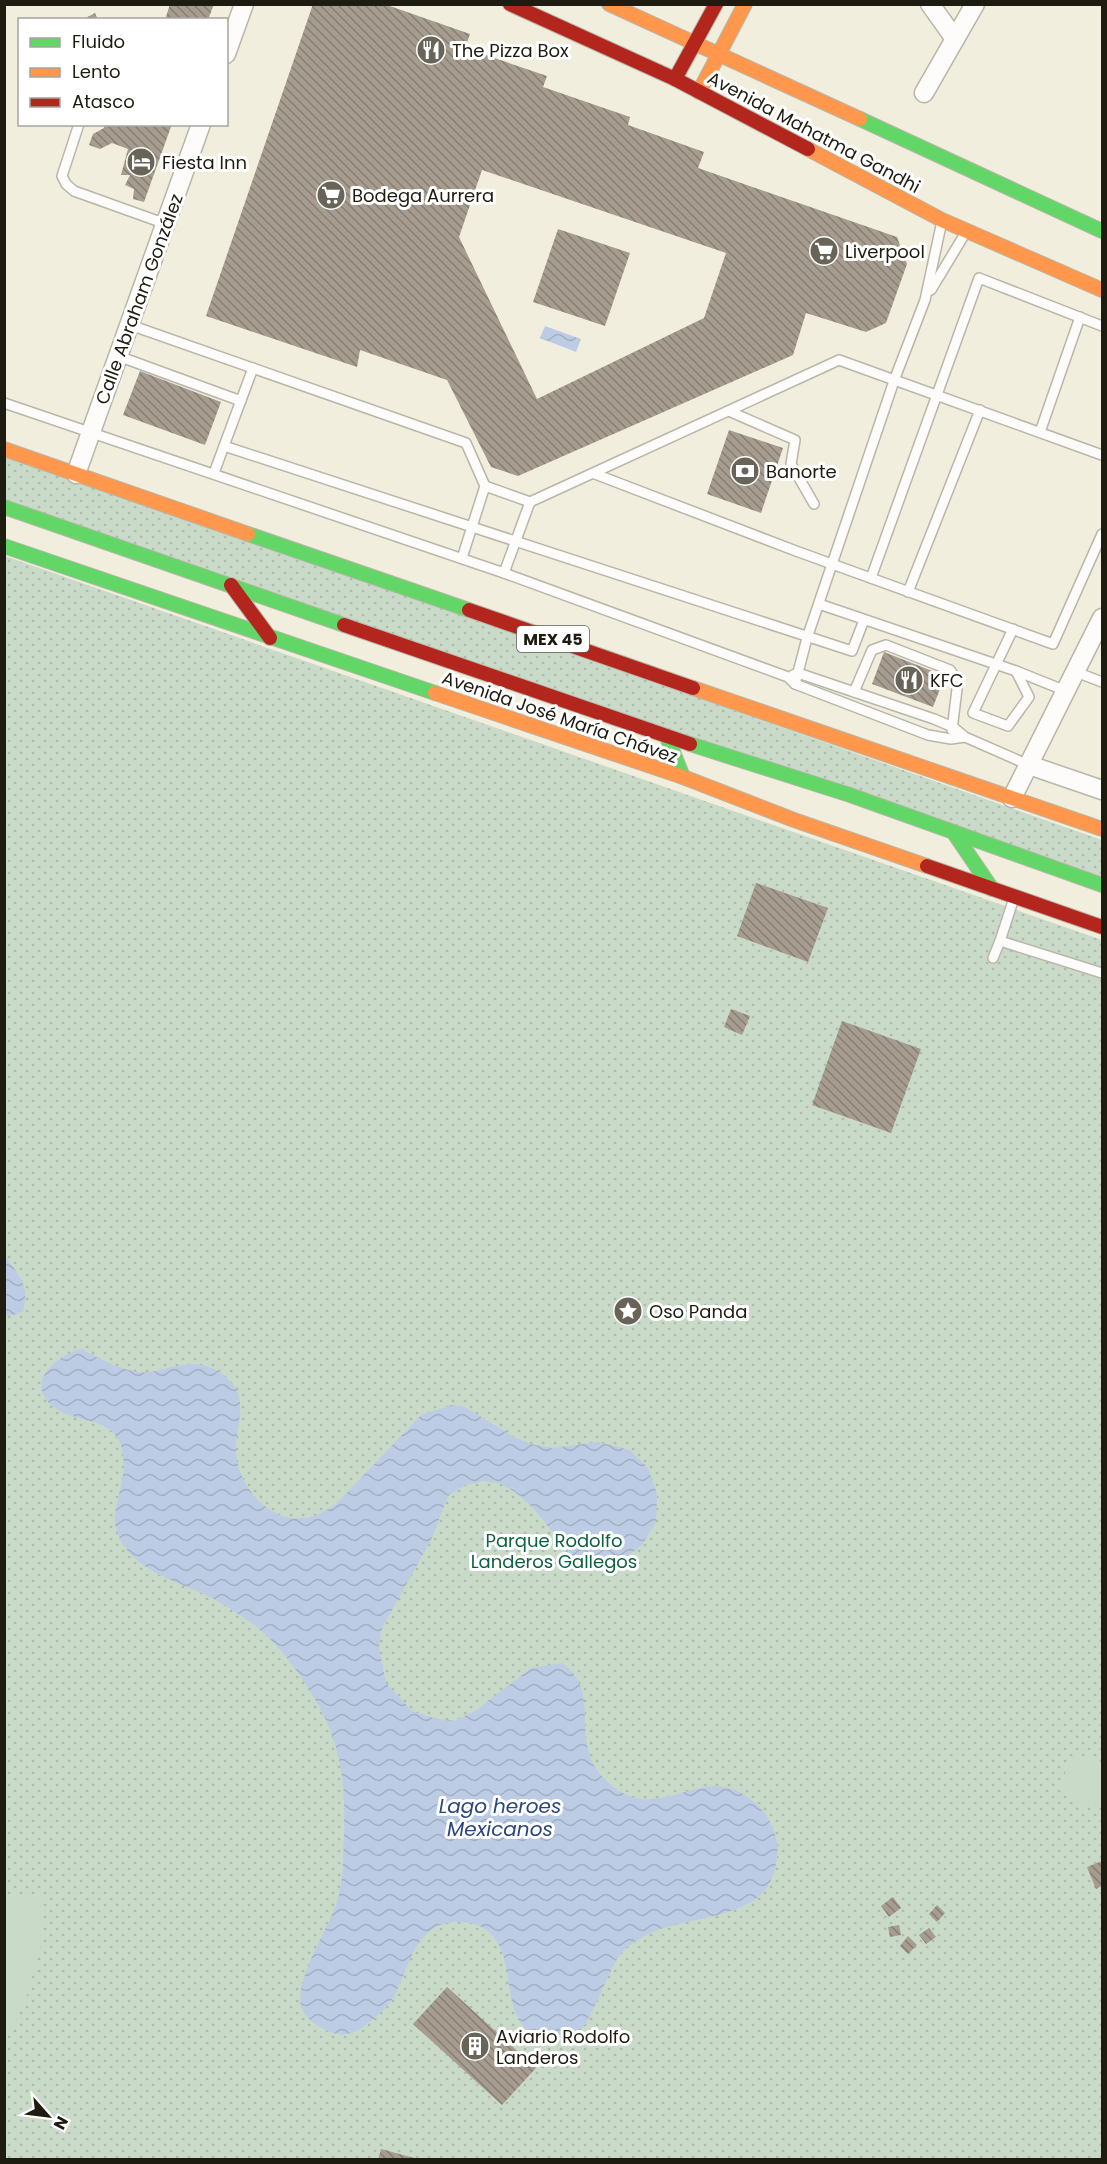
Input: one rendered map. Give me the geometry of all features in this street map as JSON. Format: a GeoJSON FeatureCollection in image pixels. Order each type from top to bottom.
{"type":"FeatureCollection","features":[{"type":"Feature","properties":{"kind":"main road","name":"Avenida Mahatma Gandhi"},"geometry":{"type":"LineString","coordinates":[[510,4],[675,79],[942,220],[1102,290]]}},
{"type":"Feature","properties":{"kind":"main road","name":"Avenida Mahatma Gandhi"},"geometry":{"type":"LineString","coordinates":[[609,4],[1102,231]]}},
{"type":"Feature","properties":{"kind":"main road"},"geometry":{"type":"LineString","coordinates":[[675,79],[716,4]]}},
{"type":"Feature","properties":{"kind":"main road"},"geometry":{"type":"LineString","coordinates":[[699,92],[745,4]]}},
{"type":"Feature","properties":{"kind":"main road","name":"MEX 45"},"geometry":{"type":"LineString","coordinates":[[4,449],[1102,829]]}},
{"type":"Feature","properties":{"kind":"main road","name":"Avenida José María Chávez"},"geometry":{"type":"LineString","coordinates":[[4,507],[667,737],[850,795],[1102,885]]}},
{"type":"Feature","properties":{"kind":"main road","name":"Avenida José María Chávez"},"geometry":{"type":"LineString","coordinates":[[4,546],[683,777],[794,820],[1102,927]]}},
{"type":"Feature","properties":{"kind":"main road"},"geometry":{"type":"LineString","coordinates":[[231,585],[270,638]]}},
{"type":"Feature","properties":{"kind":"main road"},"geometry":{"type":"LineString","coordinates":[[667,737],[683,777]]}},
{"type":"Feature","properties":{"kind":"main road"},"geometry":{"type":"LineString","coordinates":[[954,833],[992,889]]}},
{"type":"Feature","properties":{"kind":"street"},"geometry":{"type":"LineString","coordinates":[[228,48],[244,4]]}},
{"type":"Feature","properties":{"kind":"street"},"geometry":{"type":"LineString","coordinates":[[930,4],[955,39]]}},
{"type":"Feature","properties":{"kind":"street"},"geometry":{"type":"LineString","coordinates":[[924,93],[975,4]]}},
{"type":"Feature","properties":{"kind":"street","name":"Calle Abraham González"},"geometry":{"type":"LineString","coordinates":[[76,474],[200,126]]}},
{"type":"Feature","properties":{"kind":"street"},"geometry":{"type":"LineString","coordinates":[[1012,798],[1102,618]]}},
{"type":"Feature","properties":{"kind":"street"},"geometry":{"type":"LineString","coordinates":[[1029,765],[1102,790]]}},
{"type":"Feature","properties":{"kind":"lane"},"geometry":{"type":"LineString","coordinates":[[78,126],[62,176],[66,184],[74,191],[165,224]]}},
{"type":"Feature","properties":{"kind":"lane"},"geometry":{"type":"LineString","coordinates":[[792,681],[798,673],[807,638],[834,564],[895,378],[925,300],[942,220]]}},
{"type":"Feature","properties":{"kind":"lane"},"geometry":{"type":"LineString","coordinates":[[925,300],[967,231]]}},
{"type":"Feature","properties":{"kind":"lane"},"geometry":{"type":"LineString","coordinates":[[871,578],[979,278],[1102,326]]}},
{"type":"Feature","properties":{"kind":"lane"},"geometry":{"type":"LineString","coordinates":[[1040,432],[1080,317]]}},
{"type":"Feature","properties":{"kind":"lane"},"geometry":{"type":"LineString","coordinates":[[130,324],[466,443],[485,486],[462,558]]}},
{"type":"Feature","properties":{"kind":"lane"},"geometry":{"type":"LineString","coordinates":[[118,356],[241,401]]}},
{"type":"Feature","properties":{"kind":"lane"},"geometry":{"type":"LineString","coordinates":[[485,486],[530,502],[731,412],[839,360],[895,378],[1102,455]]}},
{"type":"Feature","properties":{"kind":"lane"},"geometry":{"type":"LineString","coordinates":[[214,473],[253,368]]}},
{"type":"Feature","properties":{"kind":"lane"},"geometry":{"type":"LineString","coordinates":[[4,403],[504,573],[792,681],[928,735],[951,739],[965,737]]}},
{"type":"Feature","properties":{"kind":"lane"},"geometry":{"type":"LineString","coordinates":[[908,592],[980,410]]}},
{"type":"Feature","properties":{"kind":"lane"},"geometry":{"type":"LineString","coordinates":[[731,412],[795,440],[791,464],[814,504]]}},
{"type":"Feature","properties":{"kind":"lane"},"geometry":{"type":"LineString","coordinates":[[224,446],[852,651],[864,620]]}},
{"type":"Feature","properties":{"kind":"lane"},"geometry":{"type":"LineString","coordinates":[[596,474],[908,592],[1053,644],[1102,534]]}},
{"type":"Feature","properties":{"kind":"lane"},"geometry":{"type":"LineString","coordinates":[[504,573],[530,502]]}},
{"type":"Feature","properties":{"kind":"lane"},"geometry":{"type":"LineString","coordinates":[[819,604],[1016,671],[1066,691]]}},
{"type":"Feature","properties":{"kind":"lane"},"geometry":{"type":"LineString","coordinates":[[1013,629],[973,713],[1008,726],[1029,697],[1016,671]]}},
{"type":"Feature","properties":{"kind":"lane"},"geometry":{"type":"LineString","coordinates":[[854,692],[872,650],[886,645],[950,670],[958,681],[951,739]]}},
{"type":"Feature","properties":{"kind":"lane"},"geometry":{"type":"LineString","coordinates":[[1076,672],[1102,682]]}},
{"type":"Feature","properties":{"kind":"lane"},"geometry":{"type":"LineString","coordinates":[[798,673],[953,727],[965,737],[1029,765]]}},
{"type":"Feature","properties":{"kind":"lane"},"geometry":{"type":"LineString","coordinates":[[993,958],[1015,896]]}},
{"type":"Feature","properties":{"kind":"lane"},"geometry":{"type":"LineString","coordinates":[[1000,940],[1102,973]]}},
{"type":"Feature","properties":{"kind":"green space"},"geometry":{"type":"Polygon","coordinates":[[[5,454],[1102,840],[1102,884],[5,501],[5,454]]]}},
{"type":"Feature","properties":{"kind":"green space","name":"Parque Rodolfo Landeros Gallegos"},"geometry":{"type":"Polygon","coordinates":[[[5,556],[1102,940],[1102,2159],[5,2160],[5,556]]]}},
{"type":"Feature","properties":{"kind":"green space"},"geometry":{"type":"Polygon","coordinates":[[[1079,1756],[1094,1758],[1102,1767],[1102,1803],[1080,1806],[1064,1787],[1064,1776],[1079,1756]]]}},
{"type":"Feature","properties":{"kind":"green space"},"geometry":{"type":"Polygon","coordinates":[[[5,1896],[41,1898],[40,1948],[26,1999],[5,2042],[5,1896]]]}},
{"type":"Feature","properties":{"kind":"water"},"geometry":{"type":"Polygon","coordinates":[[[545,326],[581,339],[576,352],[540,338],[545,326]]]}},
{"type":"Feature","properties":{"kind":"water"},"geometry":{"type":"Polygon","coordinates":[[[5,1256],[22,1282],[25,1295],[23,1312],[10,1316],[5,1314],[5,1256]]]}},
{"type":"Feature","properties":{"kind":"water","name":"Lago heroes Mexicanos"},"geometry":{"type":"Polygon","coordinates":[[[81,1349],[131,1371],[149,1372],[198,1364],[223,1375],[233,1385],[239,1397],[236,1451],[242,1476],[248,1488],[267,1508],[290,1518],[312,1516],[336,1504],[421,1415],[452,1405],[465,1407],[516,1438],[535,1445],[552,1448],[598,1442],[630,1450],[648,1468],[657,1494],[656,1522],[642,1545],[628,1556],[590,1563],[572,1556],[533,1508],[515,1492],[499,1483],[483,1481],[465,1485],[448,1496],[431,1540],[381,1630],[379,1647],[386,1683],[412,1711],[454,1721],[475,1711],[531,1668],[562,1663],[575,1676],[582,1691],[586,1739],[590,1756],[599,1772],[615,1788],[633,1797],[651,1799],[703,1787],[720,1786],[738,1791],[761,1808],[771,1824],[777,1847],[773,1875],[765,1891],[751,1902],[734,1910],[657,1930],[626,1948],[610,1972],[583,2028],[563,2043],[542,2040],[523,2026],[515,2012],[500,1947],[491,1934],[477,1925],[464,1922],[440,1925],[429,1931],[415,1950],[389,2004],[360,2029],[352,2033],[338,2034],[312,2022],[303,2011],[300,1999],[302,1986],[335,1907],[342,1873],[344,1797],[335,1744],[329,1727],[310,1691],[290,1662],[266,1635],[247,1620],[206,1595],[147,1568],[127,1550],[120,1539],[115,1523],[123,1474],[123,1453],[118,1439],[110,1430],[99,1424],[60,1411],[49,1403],[43,1394],[41,1385],[48,1369],[64,1356],[81,1349]]]}},
{"type":"Feature","properties":{"kind":"building"},"geometry":{"type":"Polygon","coordinates":[[[170,4],[214,4],[209,18],[166,18],[170,4]]]}},
{"type":"Feature","properties":{"kind":"building"},"geometry":{"type":"Polygon","coordinates":[[[313,4],[384,4],[470,34],[465,48],[547,76],[543,87],[630,117],[628,125],[704,152],[698,168],[897,237],[907,264],[886,323],[866,332],[806,313],[793,355],[518,476],[491,467],[447,380],[360,350],[357,367],[206,316],[313,4]],[[482,170],[459,237],[537,399],[704,318],[726,253],[482,170]]]}},
{"type":"Feature","properties":{"kind":"building"},"geometry":{"type":"Polygon","coordinates":[[[95,13],[97,18],[86,18],[95,13]]]}},
{"type":"Feature","properties":{"kind":"building","name":"Fiesta Inn"},"geometry":{"type":"Polygon","coordinates":[[[104,126],[171,126],[144,202],[133,199],[134,189],[125,185],[130,175],[121,175],[128,149],[112,143],[100,149],[89,145],[93,134],[104,126]]]}},
{"type":"Feature","properties":{"kind":"building"},"geometry":{"type":"Polygon","coordinates":[[[558,229],[630,253],[605,326],[533,302],[558,229]]]}},
{"type":"Feature","properties":{"kind":"building"},"geometry":{"type":"Polygon","coordinates":[[[140,371],[221,402],[205,445],[123,415],[140,371]]]}},
{"type":"Feature","properties":{"kind":"building","name":"Banorte"},"geometry":{"type":"Polygon","coordinates":[[[729,430],[783,448],[761,513],[707,494],[729,430]]]}},
{"type":"Feature","properties":{"kind":"building","name":"KFC"},"geometry":{"type":"Polygon","coordinates":[[[884,652],[945,676],[933,707],[872,684],[884,652]]]}},
{"type":"Feature","properties":{"kind":"building"},"geometry":{"type":"Polygon","coordinates":[[[756,883],[828,908],[808,962],[737,936],[756,883]]]}},
{"type":"Feature","properties":{"kind":"building"},"geometry":{"type":"Polygon","coordinates":[[[731,1009],[750,1016],[742,1035],[724,1027],[731,1009]]]}},
{"type":"Feature","properties":{"kind":"building"},"geometry":{"type":"Polygon","coordinates":[[[842,1021],[921,1049],[891,1133],[812,1105],[842,1021]]]}},
{"type":"Feature","properties":{"kind":"building"},"geometry":{"type":"Polygon","coordinates":[[[1102,1861],[1102,1886],[1096,1889],[1087,1867],[1102,1861]]]}},
{"type":"Feature","properties":{"kind":"building"},"geometry":{"type":"Polygon","coordinates":[[[893,1897],[901,1908],[889,1917],[881,1906],[893,1897]]]}},
{"type":"Feature","properties":{"kind":"building"},"geometry":{"type":"Polygon","coordinates":[[[937,1905],[945,1913],[937,1922],[929,1914],[937,1905]]]}},
{"type":"Feature","properties":{"kind":"building"},"geometry":{"type":"Polygon","coordinates":[[[899,1925],[901,1935],[890,1937],[888,1927],[899,1925]]]}},
{"type":"Feature","properties":{"kind":"building"},"geometry":{"type":"Polygon","coordinates":[[[929,1928],[936,1937],[926,1944],[919,1935],[929,1928]]]}},
{"type":"Feature","properties":{"kind":"building"},"geometry":{"type":"Polygon","coordinates":[[[908,1936],[917,1945],[908,1954],[900,1946],[908,1936]]]}},
{"type":"Feature","properties":{"kind":"building","name":"Aviario Rodolfo Landeros"},"geometry":{"type":"Polygon","coordinates":[[[447,1987],[536,2068],[502,2105],[413,2024],[447,1987]]]}},
{"type":"Feature","properties":{"kind":"building"},"geometry":{"type":"Polygon","coordinates":[[[381,2149],[418,2159],[418,2160],[378,2160],[381,2149]]]}},
{"type":"Feature","properties":{"kind":"traffic: fast"},"geometry":{"type":"LineString","coordinates":[[860,119],[1102,231]]}},
{"type":"Feature","properties":{"kind":"traffic: fast"},"geometry":{"type":"LineString","coordinates":[[4,507],[344,625]]}},
{"type":"Feature","properties":{"kind":"traffic: fast"},"geometry":{"type":"LineString","coordinates":[[248,534],[469,610]]}},
{"type":"Feature","properties":{"kind":"traffic: fast"},"geometry":{"type":"LineString","coordinates":[[4,546],[435,693]]}},
{"type":"Feature","properties":{"kind":"traffic: fast"},"geometry":{"type":"LineString","coordinates":[[667,737],[683,777]]}},
{"type":"Feature","properties":{"kind":"traffic: fast"},"geometry":{"type":"LineString","coordinates":[[690,744],[850,795],[1102,885]]}},
{"type":"Feature","properties":{"kind":"traffic: fast"},"geometry":{"type":"LineString","coordinates":[[954,833],[992,889]]}},
{"type":"Feature","properties":{"kind":"traffic: slow"},"geometry":{"type":"LineString","coordinates":[[609,4],[860,119]]}},
{"type":"Feature","properties":{"kind":"traffic: slow"},"geometry":{"type":"LineString","coordinates":[[699,92],[745,4]]}},
{"type":"Feature","properties":{"kind":"traffic: slow"},"geometry":{"type":"LineString","coordinates":[[808,149],[942,220],[1102,290]]}},
{"type":"Feature","properties":{"kind":"traffic: slow"},"geometry":{"type":"LineString","coordinates":[[4,449],[248,534]]}},
{"type":"Feature","properties":{"kind":"traffic: slow"},"geometry":{"type":"LineString","coordinates":[[693,688],[1102,829]]}},
{"type":"Feature","properties":{"kind":"traffic: slow"},"geometry":{"type":"LineString","coordinates":[[435,693],[683,777],[794,820],[927,866]]}},
{"type":"Feature","properties":{"kind":"traffic: jam"},"geometry":{"type":"LineString","coordinates":[[510,4],[675,79],[808,149]]}},
{"type":"Feature","properties":{"kind":"traffic: jam"},"geometry":{"type":"LineString","coordinates":[[675,79],[716,4]]}},
{"type":"Feature","properties":{"kind":"traffic: jam"},"geometry":{"type":"LineString","coordinates":[[231,585],[270,638]]}},
{"type":"Feature","properties":{"kind":"traffic: jam"},"geometry":{"type":"LineString","coordinates":[[469,610],[693,688]]}},
{"type":"Feature","properties":{"kind":"traffic: jam"},"geometry":{"type":"LineString","coordinates":[[344,625],[690,744]]}},
{"type":"Feature","properties":{"kind":"traffic: jam"},"geometry":{"type":"LineString","coordinates":[[927,866],[1102,927]]}},
{"type":"Feature","properties":{"kind":"place","name":"The Pizza Box"},"geometry":{"type":"Point","coordinates":[431,50]}},
{"type":"Feature","properties":{"kind":"place","name":"Fiesta Inn"},"geometry":{"type":"Point","coordinates":[141,162]}},
{"type":"Feature","properties":{"kind":"place","name":"Bodega Aurrera"},"geometry":{"type":"Point","coordinates":[331,195]}},
{"type":"Feature","properties":{"kind":"place","name":"Liverpool"},"geometry":{"type":"Point","coordinates":[824,251]}},
{"type":"Feature","properties":{"kind":"place","name":"Banorte"},"geometry":{"type":"Point","coordinates":[745,471]}},
{"type":"Feature","properties":{"kind":"place","name":"KFC"},"geometry":{"type":"Point","coordinates":[909,680]}},
{"type":"Feature","properties":{"kind":"place","name":"Oso Panda"},"geometry":{"type":"Point","coordinates":[628,1311]}},
{"type":"Feature","properties":{"kind":"place","name":"Aviario Rodolfo Landeros"},"geometry":{"type":"Point","coordinates":[475,2046]}}]}
